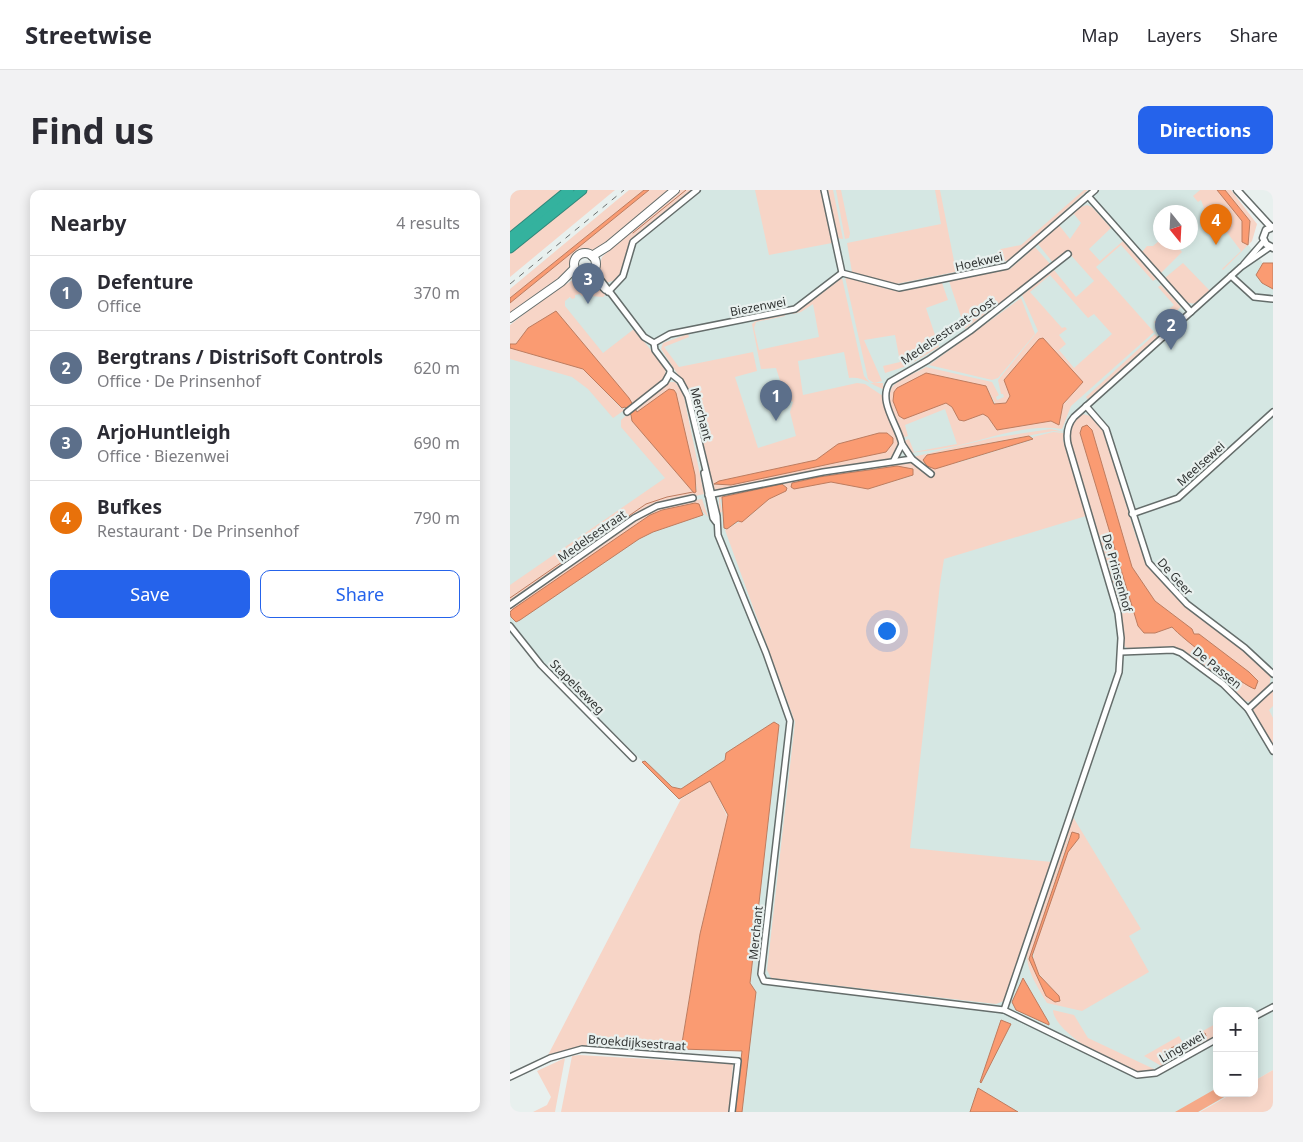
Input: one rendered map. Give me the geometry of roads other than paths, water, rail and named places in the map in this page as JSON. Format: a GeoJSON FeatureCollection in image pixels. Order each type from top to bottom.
{"type":"FeatureCollection","features":[{"type":"Feature","properties":{"kind":"highway"},"geometry":{"type":"LineString","coordinates":[[510,238],[569,190]]}},
{"type":"Feature","properties":{"kind":"highway"},"geometry":{"type":"LineString","coordinates":[[510,248],[582,190]]}},
{"type":"Feature","properties":{"kind":"main road"},"geometry":{"type":"LineString","coordinates":[[510,318],[576,271],[592,273],[594,258],[675,190]]}},
{"type":"Feature","properties":{"kind":"main road"},"geometry":{"type":"LineString","coordinates":[[576,271],[574,261],[578,255],[585,253],[594,258]]}},
{"type":"Feature","properties":{"kind":"street"},"geometry":{"type":"LineString","coordinates":[[608,292],[624,276],[633,242],[697,190]]}},
{"type":"Feature","properties":{"kind":"street"},"geometry":{"type":"LineString","coordinates":[[824,190],[842,273]]}},
{"type":"Feature","properties":{"kind":"street","name":"Hoekwei"},"geometry":{"type":"LineString","coordinates":[[842,273],[899,288],[1008,266],[1095,190]]}},
{"type":"Feature","properties":{"kind":"street"},"geometry":{"type":"LineString","coordinates":[[1237,190],[1272,227],[1265,232]]}},
{"type":"Feature","properties":{"kind":"street"},"geometry":{"type":"LineString","coordinates":[[1088,196],[1191,312]]}},
{"type":"Feature","properties":{"kind":"street"},"geometry":{"type":"LineString","coordinates":[[1252,208],[1265,232],[1264,241],[1272,247]]}},
{"type":"Feature","properties":{"kind":"street","name":"De Prinsenhof"},"geometry":{"type":"LineString","coordinates":[[1244,265],[1264,241]]}},
{"type":"Feature","properties":{"kind":"street","name":"De Prinsenhof"},"geometry":{"type":"LineString","coordinates":[[1004,1010],[1119,672],[1121,652],[1118,613],[1067,438],[1072,418],[1231,276],[1272,247]]}},
{"type":"Feature","properties":{"kind":"street","name":"Medelsestraat-Oost"},"geometry":{"type":"LineString","coordinates":[[931,474],[912,459],[902,444],[885,398],[890,382],[928,360],[970,331],[1068,254]]}},
{"type":"Feature","properties":{"kind":"street"},"geometry":{"type":"LineString","coordinates":[[592,273],[644,337],[654,343]]}},
{"type":"Feature","properties":{"kind":"street","name":"Biezenwei"},"geometry":{"type":"LineString","coordinates":[[654,343],[670,334],[795,309],[842,273]]}},
{"type":"Feature","properties":{"kind":"street"},"geometry":{"type":"LineString","coordinates":[[1231,276],[1254,297],[1273,300]]}},
{"type":"Feature","properties":{"kind":"street","name":"Merchant"},"geometry":{"type":"LineString","coordinates":[[654,343],[656,350],[670,370],[670,373],[680,381],[688,396],[718,535],[766,653],[790,721],[762,978],[768,983],[1004,1010],[1134,1074],[1144,1076],[1156,1073]]}},
{"type":"Feature","properties":{"kind":"street"},"geometry":{"type":"LineString","coordinates":[[627,412],[665,382],[670,373]]}},
{"type":"Feature","properties":{"kind":"street","name":"De Geer"},"geometry":{"type":"LineString","coordinates":[[1086,406],[1106,429],[1149,563],[1187,604],[1245,648],[1273,674]]}},
{"type":"Feature","properties":{"kind":"street","name":"Meelsewei"},"geometry":{"type":"LineString","coordinates":[[1132,514],[1178,498],[1273,412]]}},
{"type":"Feature","properties":{"kind":"street"},"geometry":{"type":"LineString","coordinates":[[894,460],[902,444]]}},
{"type":"Feature","properties":{"kind":"street"},"geometry":{"type":"LineString","coordinates":[[710,495],[808,474],[894,460],[912,459]]}},
{"type":"Feature","properties":{"kind":"street","name":"Medelsestraat"},"geometry":{"type":"LineString","coordinates":[[510,605],[634,518],[657,506],[693,498]]}},
{"type":"Feature","properties":{"kind":"street","name":"Stapelseweg"},"geometry":{"type":"LineString","coordinates":[[510,626],[541,665],[633,758]]}},
{"type":"Feature","properties":{"kind":"street","name":"De Passen"},"geometry":{"type":"LineString","coordinates":[[1121,652],[1173,650],[1181,653],[1223,684],[1248,709],[1273,751]]}},
{"type":"Feature","properties":{"kind":"street"},"geometry":{"type":"LineString","coordinates":[[1248,709],[1273,686]]}},
{"type":"Feature","properties":{"kind":"street"},"geometry":{"type":"LineString","coordinates":[[1258,1015],[1273,1007]]}},
{"type":"Feature","properties":{"kind":"street","name":"Lingewei"},"geometry":{"type":"LineString","coordinates":[[1156,1073],[1213,1041]]}},
{"type":"Feature","properties":{"kind":"street","name":"Broekdijksestraat"},"geometry":{"type":"LineString","coordinates":[[510,1077],[550,1058],[582,1049],[738,1061],[732,1112]]}},
{"type":"Feature","properties":{"kind":"waterway"},"geometry":{"type":"LineString","coordinates":[[633,233],[686,190]]}},
{"type":"Feature","properties":{"kind":"waterway"},"geometry":{"type":"LineString","coordinates":[[510,598],[646,504],[667,497],[693,492]]}},
{"type":"Feature","properties":{"kind":"railway"},"geometry":{"type":"LineString","coordinates":[[510,284],[624,190]]}},
{"type":"Feature","properties":{"kind":"place","name":"Bufkes"},"geometry":{"type":"Point","coordinates":[1216,245]}},
{"type":"Feature","properties":{"kind":"place","name":"ArjoHuntleigh"},"geometry":{"type":"Point","coordinates":[588,304]}},
{"type":"Feature","properties":{"kind":"place","name":"Bergtrans / DistriSoft Controls"},"geometry":{"type":"Point","coordinates":[1171,350]}},
{"type":"Feature","properties":{"kind":"place","name":"Defenture"},"geometry":{"type":"Point","coordinates":[776,421]}}]}
